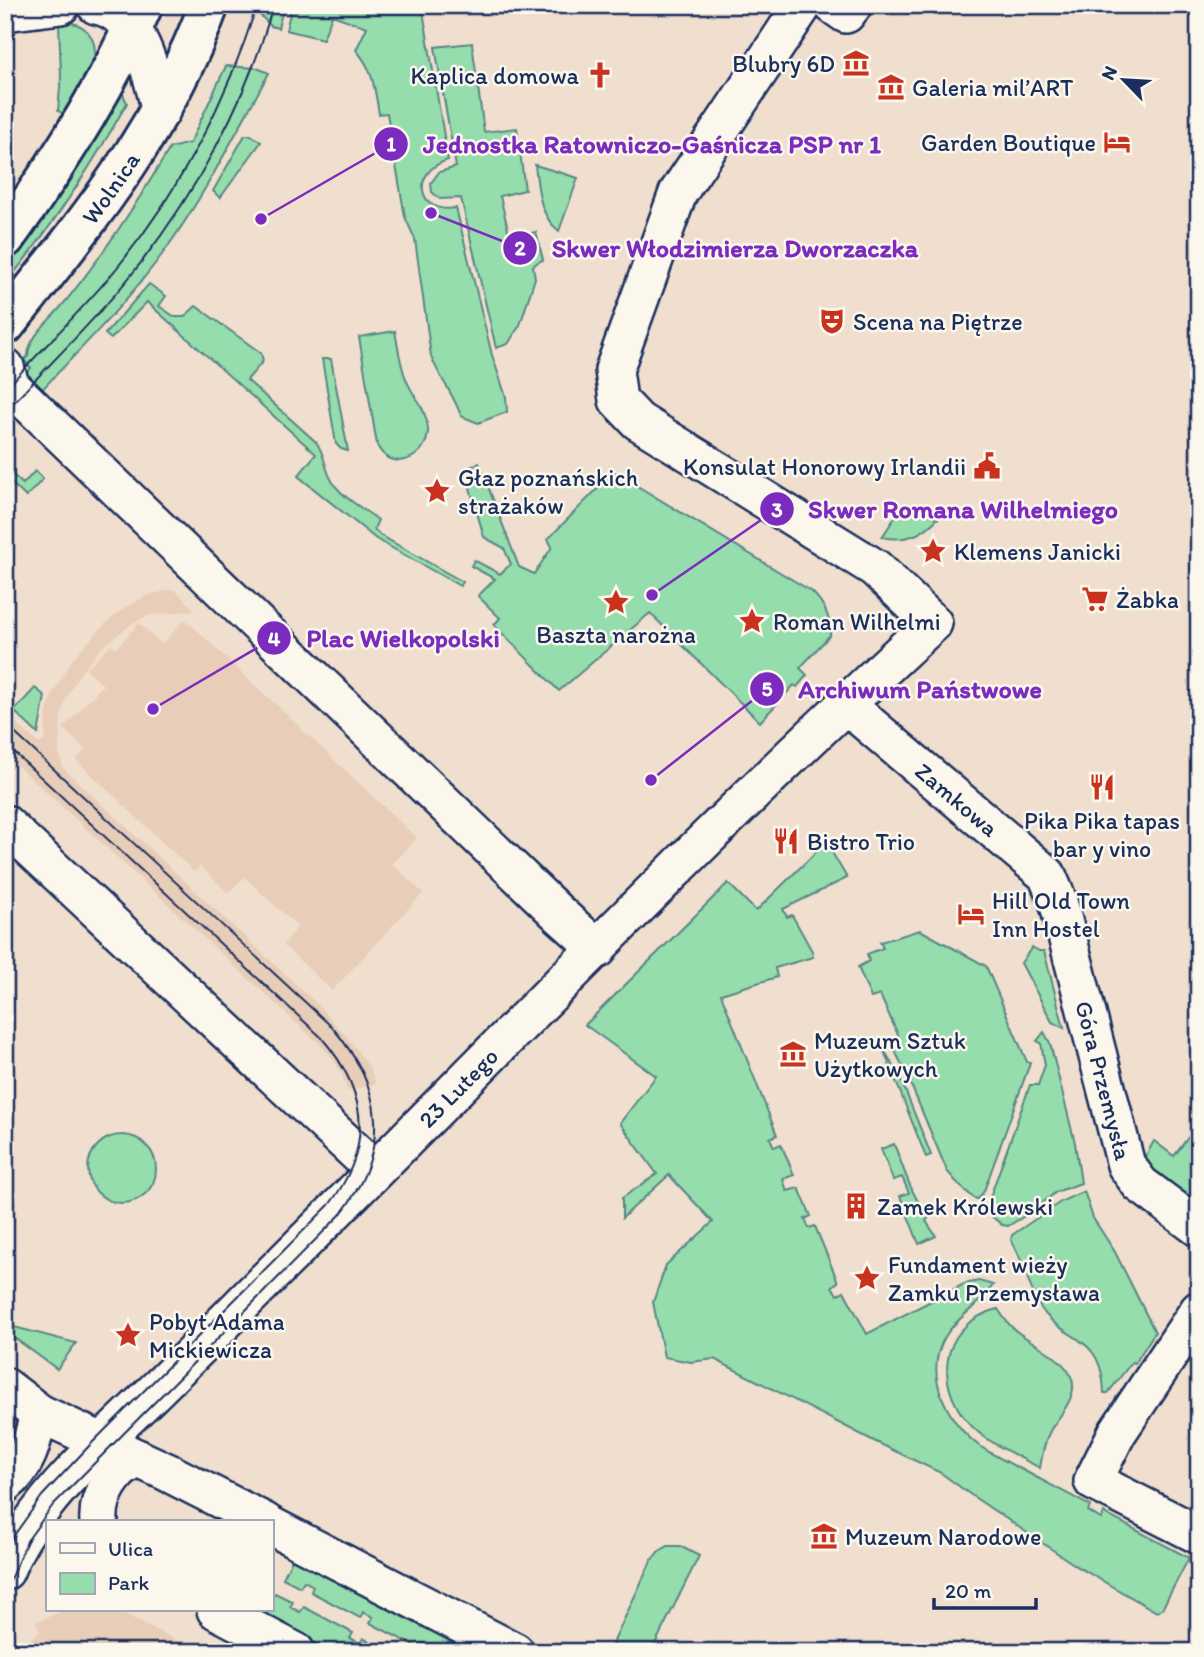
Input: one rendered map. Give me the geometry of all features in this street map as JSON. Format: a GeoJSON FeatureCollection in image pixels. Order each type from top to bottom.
{"type":"FeatureCollection","features":[{"type":"Feature","properties":{"kind":"street"},"geometry":{"type":"LineString","coordinates":[[5,12],[61,5]]}},
{"type":"Feature","properties":{"kind":"street"},"geometry":{"type":"LineString","coordinates":[[96,5],[117,14],[137,17]]}},
{"type":"Feature","properties":{"kind":"street","name":"23 Lutego"},"geometry":{"type":"LineString","coordinates":[[5,1572],[27,1528],[103,1442],[698,846],[933,623],[875,568],[638,421],[618,400],[614,370],[678,192],[803,5]]}},
{"type":"Feature","properties":{"kind":"street"},"geometry":{"type":"LineString","coordinates":[[137,17],[161,111]]}},
{"type":"Feature","properties":{"kind":"street"},"geometry":{"type":"LineString","coordinates":[[5,238],[40,191],[71,141],[99,93],[137,17]]}},
{"type":"Feature","properties":{"kind":"street","name":"Wolnica"},"geometry":{"type":"LineString","coordinates":[[5,325],[93,215],[133,159],[161,111],[203,21]]}},
{"type":"Feature","properties":{"kind":"street"},"geometry":{"type":"LineString","coordinates":[[5,367],[10,385],[20,396],[560,915],[598,948]]}},
{"type":"Feature","properties":{"kind":"street","name":"Zamkowa"},"geometry":{"type":"LineString","coordinates":[[845,704],[1047,876],[1058,901]]}},
{"type":"Feature","properties":{"kind":"street"},"geometry":{"type":"LineString","coordinates":[[5,824],[375,1170]]}},
{"type":"Feature","properties":{"kind":"street","name":"Góra Przemysła"},"geometry":{"type":"LineString","coordinates":[[1058,901],[1126,1166],[1140,1184],[1199,1228]]}},
{"type":"Feature","properties":{"kind":"street"},"geometry":{"type":"LineString","coordinates":[[1199,1310],[1117,1433],[1093,1481],[1199,1535]]}},
{"type":"Feature","properties":{"kind":"street"},"geometry":{"type":"LineString","coordinates":[[5,1387],[39,1413],[261,1520]]}},
{"type":"Feature","properties":{"kind":"street"},"geometry":{"type":"LineString","coordinates":[[5,1484],[16,1476],[24,1462],[39,1413]]}},
{"type":"Feature","properties":{"kind":"street"},"geometry":{"type":"LineString","coordinates":[[99,1520],[101,1500],[113,1476],[129,1462],[139,1459]]}},
{"type":"Feature","properties":{"kind":"street"},"geometry":{"type":"LineString","coordinates":[[273,1527],[515,1652]]}},
{"type":"Feature","properties":{"kind":"street"},"geometry":{"type":"LineString","coordinates":[[220,1612],[296,1652]]}},
{"type":"Feature","properties":{"kind":"shaded area"},"geometry":{"type":"Polygon","coordinates":[[[174,589],[195,610],[148,616],[134,622],[100,649],[79,675],[66,698],[61,716],[59,751],[63,768],[315,1002],[348,1038],[370,1068],[376,1084],[347,1091],[342,1074],[331,1056],[318,1043],[5,754],[5,713],[39,744],[45,740],[46,716],[52,695],[73,658],[124,608],[148,595],[174,589]]]}},
{"type":"Feature","properties":{"kind":"shaded area"},"geometry":{"type":"Polygon","coordinates":[[[185,619],[417,838],[392,864],[423,893],[332,991],[283,945],[298,927],[244,877],[228,893],[200,866],[194,872],[76,760],[85,750],[63,728],[103,685],[86,669],[111,644],[116,648],[139,623],[162,644],[185,619]]]}},
{"type":"Feature","properties":{"kind":"shaded area"},"geometry":{"type":"Polygon","coordinates":[[[60,1612],[121,1612],[199,1652],[28,1652],[32,1637],[40,1632],[36,1622],[60,1612]]]}},
{"type":"Feature","properties":{"kind":"green space"},"geometry":{"type":"Polygon","coordinates":[[[250,5],[284,5],[278,28],[271,26],[250,5]]]}},
{"type":"Feature","properties":{"kind":"green space"},"geometry":{"type":"Polygon","coordinates":[[[292,5],[422,5],[448,160],[428,173],[423,191],[426,199],[433,205],[456,208],[492,355],[506,397],[507,412],[478,423],[461,416],[431,356],[415,239],[405,217],[387,113],[379,114],[370,72],[356,50],[367,27],[332,15],[323,39],[286,30],[292,5]]]}},
{"type":"Feature","properties":{"kind":"green space"},"geometry":{"type":"Polygon","coordinates":[[[59,23],[78,25],[88,32],[95,50],[94,58],[64,114],[58,111],[61,76],[59,23]]]}},
{"type":"Feature","properties":{"kind":"green space"},"geometry":{"type":"Polygon","coordinates":[[[472,43],[484,132],[517,128],[525,190],[500,196],[510,238],[536,232],[543,260],[533,266],[535,278],[520,325],[508,344],[496,348],[461,198],[440,199],[432,192],[431,183],[439,172],[456,167],[435,47],[472,43]]]}},
{"type":"Feature","properties":{"kind":"green space"},"geometry":{"type":"Polygon","coordinates":[[[226,66],[257,68],[269,73],[207,184],[166,249],[120,306],[35,397],[26,383],[31,378],[26,373],[31,368],[24,360],[28,356],[31,343],[104,250],[170,148],[190,143],[226,66]]]}},
{"type":"Feature","properties":{"kind":"green space"},"geometry":{"type":"Polygon","coordinates":[[[121,90],[127,103],[99,150],[55,219],[5,284],[5,269],[70,182],[121,90]]]}},
{"type":"Feature","properties":{"kind":"green space"},"geometry":{"type":"Polygon","coordinates":[[[245,135],[251,135],[261,142],[220,198],[213,191],[245,135]]]}},
{"type":"Feature","properties":{"kind":"green space"},"geometry":{"type":"Polygon","coordinates":[[[535,165],[578,178],[559,231],[543,210],[535,165]]]}},
{"type":"Feature","properties":{"kind":"green space"},"geometry":{"type":"Polygon","coordinates":[[[149,284],[166,296],[159,306],[175,317],[184,317],[196,306],[261,353],[263,361],[247,380],[316,442],[335,485],[346,497],[378,520],[374,529],[380,535],[463,582],[460,586],[376,539],[298,476],[316,454],[147,302],[111,339],[105,334],[149,284]]]}},
{"type":"Feature","properties":{"kind":"green space"},"geometry":{"type":"Polygon","coordinates":[[[395,331],[404,373],[425,415],[428,429],[427,439],[416,455],[399,461],[383,454],[377,445],[359,337],[395,331]]]}},
{"type":"Feature","properties":{"kind":"green space"},"geometry":{"type":"Polygon","coordinates":[[[322,359],[331,359],[348,451],[336,444],[322,359]]]}},
{"type":"Feature","properties":{"kind":"green space"},"geometry":{"type":"Polygon","coordinates":[[[479,463],[519,567],[534,574],[552,547],[548,539],[614,472],[811,591],[826,611],[830,635],[800,668],[807,675],[797,687],[794,685],[760,722],[650,613],[559,691],[494,625],[500,618],[478,596],[495,579],[471,566],[474,560],[500,574],[511,564],[504,548],[484,537],[466,474],[470,467],[479,463]]]}},
{"type":"Feature","properties":{"kind":"green space"},"geometry":{"type":"Polygon","coordinates":[[[5,468],[23,484],[35,471],[43,479],[26,497],[5,477],[5,468]]]}},
{"type":"Feature","properties":{"kind":"green space"},"geometry":{"type":"Polygon","coordinates":[[[911,505],[938,518],[913,536],[899,539],[882,537],[899,511],[911,505]]]}},
{"type":"Feature","properties":{"kind":"green space"},"geometry":{"type":"Polygon","coordinates":[[[35,688],[45,696],[38,734],[14,711],[35,688]]]}},
{"type":"Feature","properties":{"kind":"green space"},"geometry":{"type":"Polygon","coordinates":[[[826,842],[847,878],[783,909],[787,917],[792,915],[813,957],[775,968],[777,977],[721,994],[777,1135],[770,1138],[774,1147],[781,1144],[794,1175],[783,1179],[787,1191],[799,1188],[811,1216],[805,1219],[809,1228],[815,1226],[838,1282],[832,1286],[837,1295],[844,1291],[867,1334],[964,1284],[979,1281],[993,1285],[952,1327],[941,1345],[936,1371],[942,1397],[948,1409],[973,1441],[995,1456],[1090,1506],[1088,1511],[1101,1519],[1104,1513],[1189,1558],[1162,1609],[1157,1612],[1078,1567],[941,1473],[714,1359],[691,1362],[664,1357],[653,1302],[666,1265],[713,1222],[669,1175],[622,1218],[622,1198],[657,1174],[620,1123],[656,1076],[585,1025],[728,883],[756,911],[826,842]]]}},
{"type":"Feature","properties":{"kind":"green space"},"geometry":{"type":"Polygon","coordinates":[[[920,930],[986,966],[1027,1062],[1030,1063],[984,1191],[978,1199],[959,1185],[947,1171],[892,1045],[899,1037],[880,995],[871,998],[858,967],[869,961],[867,954],[883,948],[880,942],[920,930]]]}},
{"type":"Feature","properties":{"kind":"green space"},"geometry":{"type":"Polygon","coordinates":[[[1032,947],[1044,951],[1064,1028],[1052,1022],[1021,963],[1032,947]]]}},
{"type":"Feature","properties":{"kind":"green space"},"geometry":{"type":"Polygon","coordinates":[[[1044,1032],[1050,1043],[1075,1143],[1081,1183],[1056,1192],[1033,1211],[1008,1226],[1002,1225],[989,1214],[988,1203],[1030,1085],[1038,1085],[1045,1065],[1041,1043],[1037,1041],[1044,1032]]]}},
{"type":"Feature","properties":{"kind":"green space"},"geometry":{"type":"Polygon","coordinates":[[[882,1046],[901,1080],[931,1155],[926,1157],[882,1046]]]}},
{"type":"Feature","properties":{"kind":"green space"},"geometry":{"type":"Polygon","coordinates":[[[1199,1123],[1199,1204],[1149,1166],[1144,1159],[1154,1141],[1174,1156],[1199,1123]]]}},
{"type":"Feature","properties":{"kind":"green space"},"geometry":{"type":"Polygon","coordinates":[[[122,1135],[135,1138],[146,1145],[153,1156],[156,1169],[153,1182],[146,1193],[135,1200],[122,1203],[109,1200],[98,1193],[91,1182],[88,1169],[91,1156],[98,1145],[109,1138],[122,1135]]]}},
{"type":"Feature","properties":{"kind":"green space"},"geometry":{"type":"Polygon","coordinates":[[[894,1144],[912,1191],[929,1217],[926,1221],[936,1236],[919,1244],[900,1196],[909,1193],[902,1177],[893,1180],[881,1149],[894,1144]]]}},
{"type":"Feature","properties":{"kind":"green space"},"geometry":{"type":"Polygon","coordinates":[[[1084,1191],[1093,1218],[1115,1252],[1155,1332],[1135,1363],[1132,1362],[1108,1393],[1104,1393],[1102,1373],[1089,1348],[1048,1317],[1039,1305],[1011,1240],[1012,1235],[1062,1201],[1084,1191]]]}},
{"type":"Feature","properties":{"kind":"green space"},"geometry":{"type":"Polygon","coordinates":[[[998,1309],[1015,1330],[1063,1364],[1073,1383],[1070,1399],[1048,1436],[1040,1468],[978,1432],[963,1416],[953,1399],[948,1381],[952,1345],[962,1330],[977,1317],[998,1309]]]}},
{"type":"Feature","properties":{"kind":"green space"},"geometry":{"type":"Polygon","coordinates":[[[14,1327],[76,1343],[57,1369],[9,1334],[14,1327]]]}},
{"type":"Feature","properties":{"kind":"green space"},"geometry":{"type":"Polygon","coordinates":[[[668,1546],[680,1546],[699,1556],[652,1650],[609,1652],[651,1561],[658,1552],[668,1546]]]}},
{"type":"Feature","properties":{"kind":"green space"},"geometry":{"type":"Polygon","coordinates":[[[296,1551],[491,1652],[433,1652],[434,1648],[423,1643],[420,1649],[370,1623],[373,1617],[363,1612],[360,1618],[311,1592],[313,1586],[304,1581],[300,1587],[283,1578],[296,1551]]]}},
{"type":"Feature","properties":{"kind":"green space"},"geometry":{"type":"Polygon","coordinates":[[[275,1593],[293,1602],[290,1607],[300,1612],[304,1607],[353,1633],[350,1638],[360,1643],[363,1638],[390,1652],[324,1652],[261,1619],[265,1612],[273,1612],[275,1593]]]}},
{"type":"Feature","properties":{"kind":"tram line"},"geometry":{"type":"LineString","coordinates":[[5,390],[107,280],[163,204],[183,173],[217,108],[257,5]]}},
{"type":"Feature","properties":{"kind":"tram line"},"geometry":{"type":"LineString","coordinates":[[5,412],[86,327],[155,245],[216,147],[249,76],[273,5]]}},
{"type":"Feature","properties":{"kind":"tram line"},"geometry":{"type":"LineString","coordinates":[[5,724],[332,1027],[363,1073],[375,1120],[374,1143],[368,1167],[340,1215],[53,1505],[27,1541],[5,1591]]}},
{"type":"Feature","properties":{"kind":"tram line"},"geometry":{"type":"LineString","coordinates":[[5,744],[321,1037],[337,1057],[348,1078],[360,1120],[359,1141],[353,1162],[344,1183],[329,1205],[42,1496],[5,1553]]}},
{"type":"Feature","properties":{"kind":"place","name":"Blubry 6D"},"geometry":{"type":"Point","coordinates":[856,63]}},
{"type":"Feature","properties":{"kind":"place","name":"Kaplica domowa"},"geometry":{"type":"Point","coordinates":[600,75]}},
{"type":"Feature","properties":{"kind":"place","name":"Galeria mil’ART"},"geometry":{"type":"Point","coordinates":[891,87]}},
{"type":"Feature","properties":{"kind":"place","name":"Garden Boutique"},"geometry":{"type":"Point","coordinates":[1117,142]}},
{"type":"Feature","properties":{"kind":"place","name":"Skwer Włodzimierza Dworzaczka"},"geometry":{"type":"Point","coordinates":[431,213]}},
{"type":"Feature","properties":{"kind":"place","name":"Jednostka Ratowniczo-Gaśnicza PSP nr 1"},"geometry":{"type":"Point","coordinates":[261,219]}},
{"type":"Feature","properties":{"kind":"place","name":"Scena na Piętrze"},"geometry":{"type":"Point","coordinates":[832,321]}},
{"type":"Feature","properties":{"kind":"place","name":"Konsulat Honorowy Irlandii"},"geometry":{"type":"Point","coordinates":[987,466]}},
{"type":"Feature","properties":{"kind":"place","name":"Głaz poznańskich strażaków"},"geometry":{"type":"Point","coordinates":[437,491]}},
{"type":"Feature","properties":{"kind":"place","name":"Klemens Janicki"},"geometry":{"type":"Point","coordinates":[933,551]}},
{"type":"Feature","properties":{"kind":"place","name":"Skwer Romana Wilhelmiego"},"geometry":{"type":"Point","coordinates":[652,595]}},
{"type":"Feature","properties":{"kind":"place","name":"Żabka"},"geometry":{"type":"Point","coordinates":[1095,599]}},
{"type":"Feature","properties":{"kind":"place","name":"Baszta narożna"},"geometry":{"type":"Point","coordinates":[616,602]}},
{"type":"Feature","properties":{"kind":"place","name":"Roman Wilhelmi"},"geometry":{"type":"Point","coordinates":[752,621]}},
{"type":"Feature","properties":{"kind":"place","name":"Plac Wielkopolski"},"geometry":{"type":"Point","coordinates":[153,709]}},
{"type":"Feature","properties":{"kind":"place","name":"Archiwum Państwowe"},"geometry":{"type":"Point","coordinates":[651,780]}},
{"type":"Feature","properties":{"kind":"place","name":"Pika Pika tapas bar y vino"},"geometry":{"type":"Point","coordinates":[1102,787]}},
{"type":"Feature","properties":{"kind":"place","name":"Bistro Trio"},"geometry":{"type":"Point","coordinates":[786,841]}},
{"type":"Feature","properties":{"kind":"place","name":"Hill Old Town Inn Hostel"},"geometry":{"type":"Point","coordinates":[971,914]}},
{"type":"Feature","properties":{"kind":"place","name":"Muzeum Sztuk Użytkowych"},"geometry":{"type":"Point","coordinates":[793,1054]}},
{"type":"Feature","properties":{"kind":"place","name":"Zamek Królewski"},"geometry":{"type":"Point","coordinates":[856,1206]}},
{"type":"Feature","properties":{"kind":"place","name":"Fundament wieży Zamku Przemysława"},"geometry":{"type":"Point","coordinates":[867,1278]}},
{"type":"Feature","properties":{"kind":"place","name":"Pobyt Adama Mickiewicza"},"geometry":{"type":"Point","coordinates":[128,1335]}},
{"type":"Feature","properties":{"kind":"place","name":"Muzeum Narodowe"},"geometry":{"type":"Point","coordinates":[824,1536]}}]}
